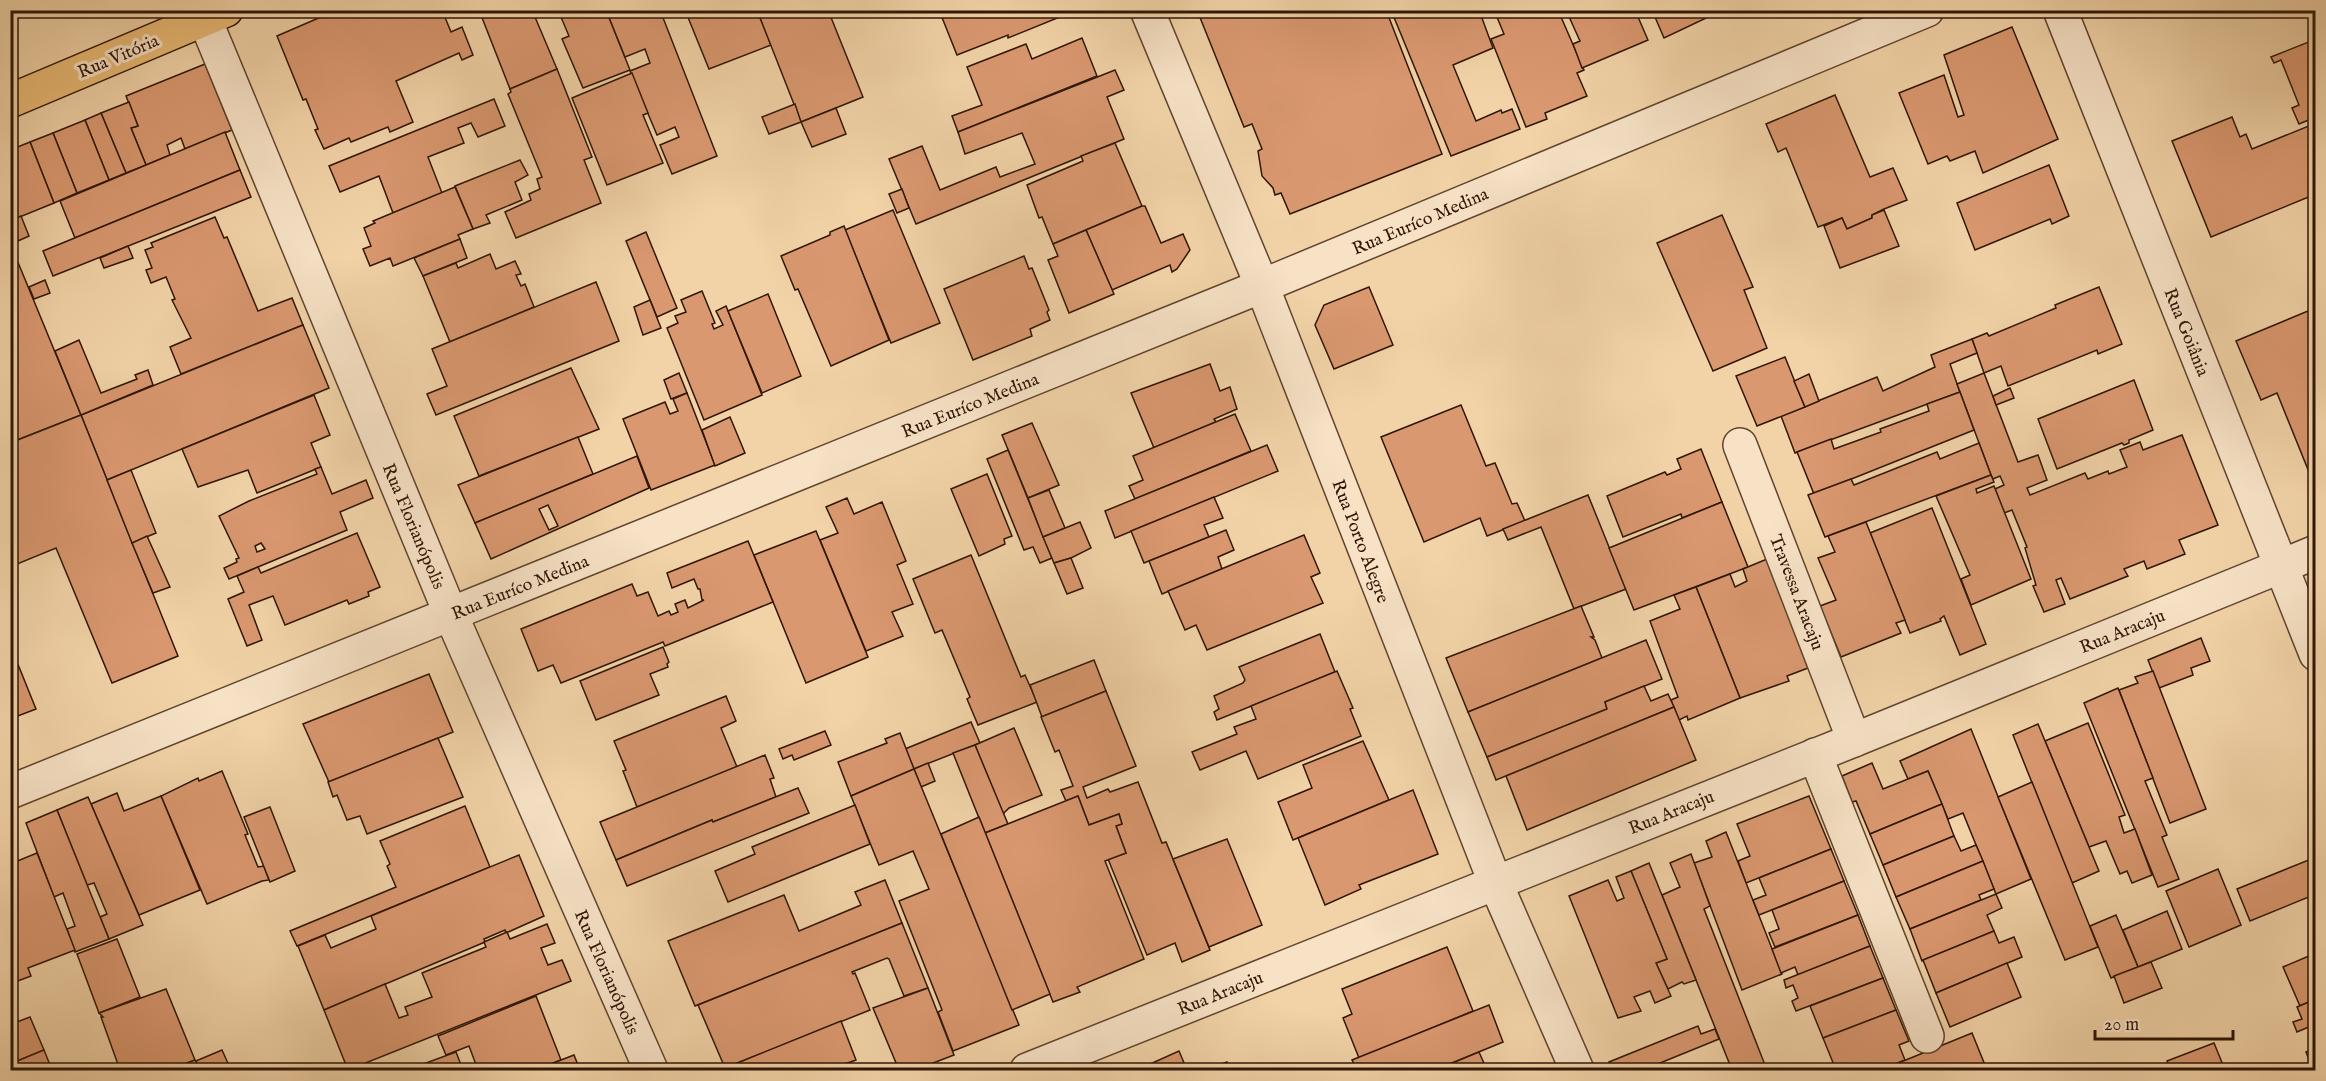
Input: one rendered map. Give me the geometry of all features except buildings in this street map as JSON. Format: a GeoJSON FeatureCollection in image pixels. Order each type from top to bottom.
{"type":"FeatureCollection","features":[{"type":"Feature","properties":{"kind":"main road","name":"Rua Vitória"},"geometry":{"type":"LineString","coordinates":[[10,101],[210,13]]}},
{"type":"Feature","properties":{"kind":"street","name":"Rua Porto Alegre"},"geometry":{"type":"LineString","coordinates":[[1147,10],[1262,286],[1495,882],[1577,1071]]}},
{"type":"Feature","properties":{"kind":"street","name":"Rua Euríco Medina"},"geometry":{"type":"LineString","coordinates":[[10,792],[1262,286],[1927,10]]}},
{"type":"Feature","properties":{"kind":"street","name":"Rua Goiânia"},"geometry":{"type":"LineString","coordinates":[[2060,10],[2316,654]]}},
{"type":"Feature","properties":{"kind":"street","name":"Rua Florianópolis"},"geometry":{"type":"LineString","coordinates":[[210,13],[451,615],[651,1071]]}},
{"type":"Feature","properties":{"kind":"street","name":"Travessa Aracaju"},"geometry":{"type":"LineString","coordinates":[[1740,445],[1854,740]]}},
{"type":"Feature","properties":{"kind":"street","name":"Rua Aracaju"},"geometry":{"type":"LineString","coordinates":[[1027,1071],[1854,740],[2316,552]]}},
{"type":"Feature","properties":{"kind":"street"},"geometry":{"type":"LineString","coordinates":[[1815,755],[1927,1036]]}}]}
